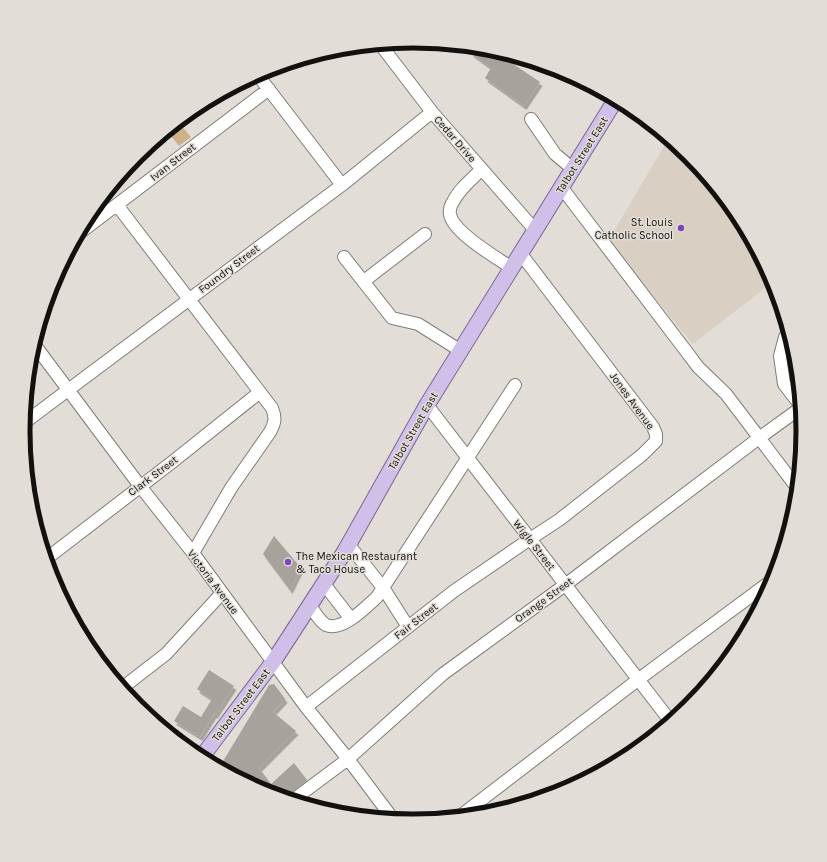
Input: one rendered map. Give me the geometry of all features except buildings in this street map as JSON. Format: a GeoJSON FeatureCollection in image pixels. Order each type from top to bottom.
{"type":"FeatureCollection","features":[{"type":"Feature","properties":{"kind":"main road","name":"Talbot Street East"},"geometry":{"type":"LineString","coordinates":[[205,753],[273,662],[349,545],[427,405],[613,104]]}},
{"type":"Feature","properties":{"kind":"street","name":"Cedar Drive"},"geometry":{"type":"LineString","coordinates":[[383,49],[432,112],[535,230]]}},
{"type":"Feature","properties":{"kind":"street"},"geometry":{"type":"LineString","coordinates":[[261,80],[342,184]]}},
{"type":"Feature","properties":{"kind":"street","name":"Ivan Street"},"geometry":{"type":"LineString","coordinates":[[90,225],[268,89]]}},
{"type":"Feature","properties":{"kind":"street","name":"Foundry Street"},"geometry":{"type":"LineString","coordinates":[[31,418],[342,184],[432,112]]}},
{"type":"Feature","properties":{"kind":"street"},"geometry":{"type":"LineString","coordinates":[[530,119],[556,154],[573,169]]}},
{"type":"Feature","properties":{"kind":"street"},"geometry":{"type":"LineString","coordinates":[[482,169],[457,194],[452,203],[450,214],[454,222],[465,236],[512,268]]}},
{"type":"Feature","properties":{"kind":"street"},"geometry":{"type":"LineString","coordinates":[[562,188],[686,351],[698,366],[726,394],[794,483]]}},
{"type":"Feature","properties":{"kind":"street"},"geometry":{"type":"LineString","coordinates":[[117,205],[272,408],[275,417],[274,424],[266,439],[231,488],[193,553]]}},
{"type":"Feature","properties":{"kind":"street"},"geometry":{"type":"LineString","coordinates":[[364,281],[425,234]]}},
{"type":"Feature","properties":{"kind":"street","name":"Jones Avenue"},"geometry":{"type":"LineString","coordinates":[[521,254],[653,427],[656,434],[656,441],[642,455],[559,520],[530,538]]}},
{"type":"Feature","properties":{"kind":"street"},"geometry":{"type":"LineString","coordinates":[[344,257],[392,318],[418,324],[461,351]]}},
{"type":"Feature","properties":{"kind":"street","name":"Orange Street"},"geometry":{"type":"LineString","coordinates":[[785,336],[780,356],[784,384],[795,398]]}},
{"type":"Feature","properties":{"kind":"street","name":"Victoria Avenue"},"geometry":{"type":"LineString","coordinates":[[38,350],[140,486],[193,553],[306,707],[348,759],[389,814]]}},
{"type":"Feature","properties":{"kind":"street"},"geometry":{"type":"LineString","coordinates":[[310,606],[319,619],[327,625],[337,626],[351,619],[377,597],[384,589],[515,385]]}},
{"type":"Feature","properties":{"kind":"street","name":"Clark Street"},"geometry":{"type":"LineString","coordinates":[[51,555],[171,463],[260,392]]}},
{"type":"Feature","properties":{"kind":"street","name":"Wigle Street"},"geometry":{"type":"LineString","coordinates":[[427,405],[668,718]]}},
{"type":"Feature","properties":{"kind":"street","name":"Orange Street"},"geometry":{"type":"LineString","coordinates":[[298,796],[348,759],[443,674],[565,585],[796,410]]}},
{"type":"Feature","properties":{"kind":"street","name":"Fair Street"},"geometry":{"type":"LineString","coordinates":[[306,707],[454,591],[530,538]]}},
{"type":"Feature","properties":{"kind":"street"},"geometry":{"type":"LineString","coordinates":[[349,545],[384,589],[408,627]]}},
{"type":"Feature","properties":{"kind":"street"},"geometry":{"type":"LineString","coordinates":[[324,584],[351,619]]}},
{"type":"Feature","properties":{"kind":"street"},"geometry":{"type":"LineString","coordinates":[[468,810],[639,679],[764,586]]}},
{"type":"Feature","properties":{"kind":"street"},"geometry":{"type":"LineString","coordinates":[[126,685],[166,654],[222,593]]}},
{"type":"Feature","properties":{"kind":"shaded area"},"geometry":{"type":"Polygon","coordinates":[[[181,126],[191,137],[179,146],[170,135],[181,126]]]}},
{"type":"Feature","properties":{"kind":"shaded area","name":"St. Louis Catholic School"},"geometry":{"type":"Polygon","coordinates":[[[666,143],[685,160],[718,198],[746,239],[768,285],[693,344],[608,241],[666,143]]]}},
{"type":"Feature","properties":{"kind":"place","name":"St. Louis Catholic School"},"geometry":{"type":"Point","coordinates":[681,228]}},
{"type":"Feature","properties":{"kind":"place","name":"The Mexican Restaurant & Taco House"},"geometry":{"type":"Point","coordinates":[288,562]}}]}
